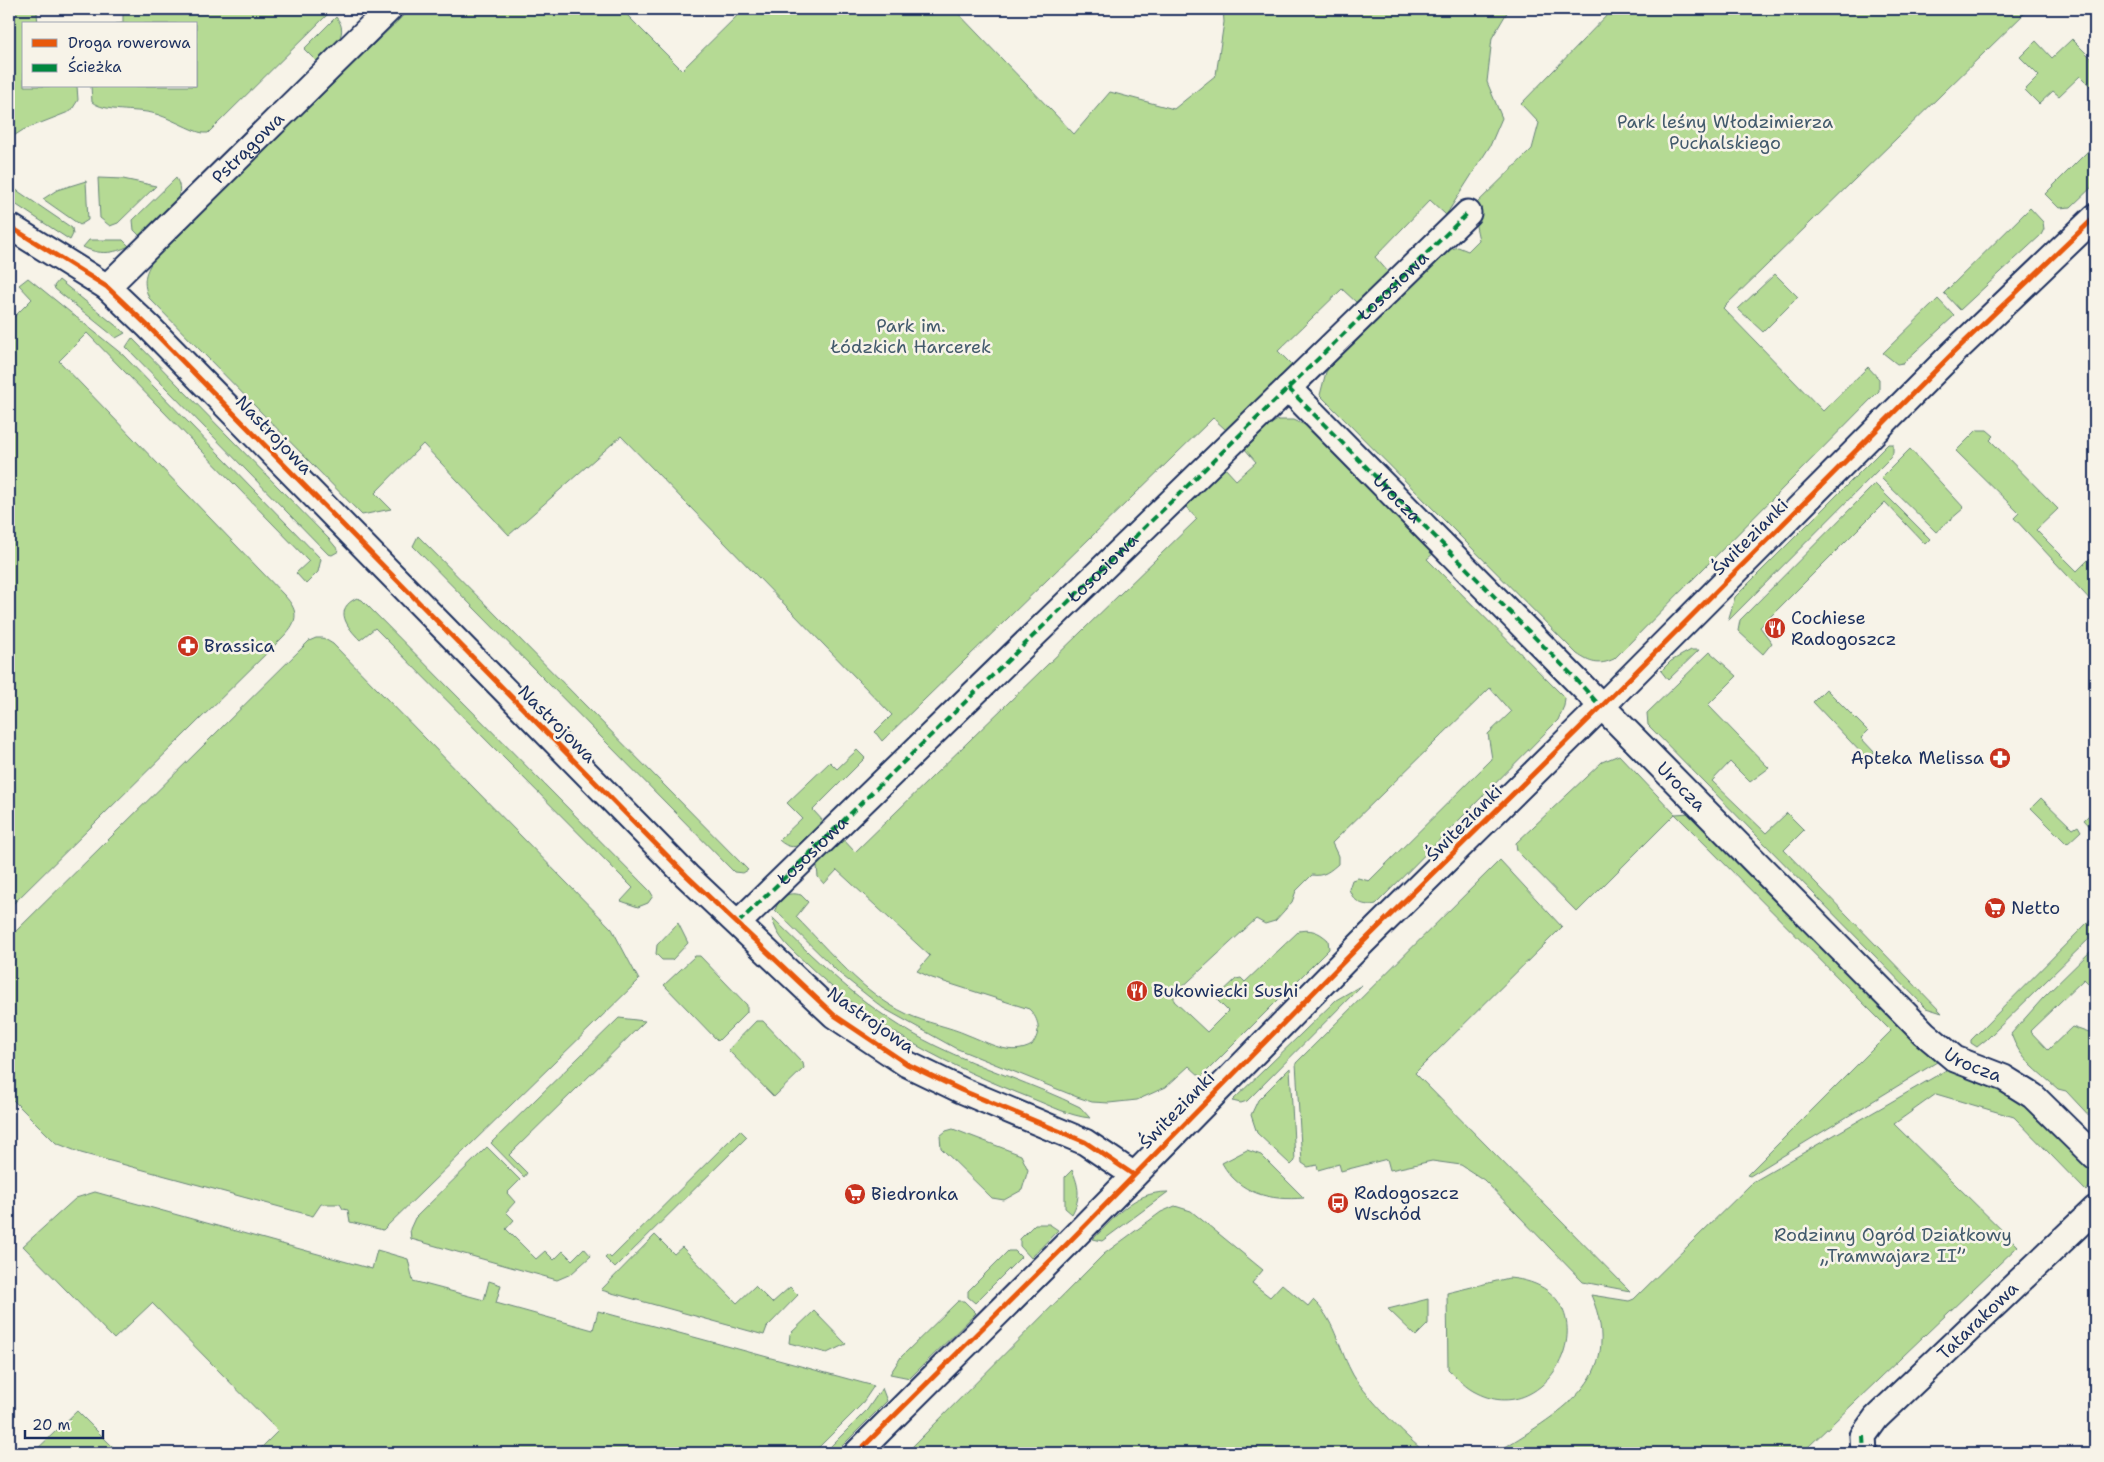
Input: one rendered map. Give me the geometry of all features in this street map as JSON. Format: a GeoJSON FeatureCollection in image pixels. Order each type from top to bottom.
{"type":"FeatureCollection","features":[{"type":"Feature","properties":{"kind":"street","name":"Pstrągowa"},"geometry":{"type":"LineString","coordinates":[[107,287],[389,9]]}},
{"type":"Feature","properties":{"kind":"street","name":"Łososiowa"},"geometry":{"type":"LineString","coordinates":[[738,923],[1468,213]]}},
{"type":"Feature","properties":{"kind":"street","name":"Świtezianki"},"geometry":{"type":"LineString","coordinates":[[857,1453],[1328,977],[1601,707],[1952,354],[2095,217]]}},
{"type":"Feature","properties":{"kind":"street","name":"Nastrojowa"},"geometry":{"type":"LineString","coordinates":[[9,226],[107,287],[149,327],[687,876],[834,1015],[893,1055],[961,1090],[1085,1142],[1134,1175]]}},
{"type":"Feature","properties":{"kind":"street","name":"Urocza"},"geometry":{"type":"LineString","coordinates":[[1288,388],[1924,1033],[1955,1059],[2004,1078],[2033,1096],[2095,1158]]}},
{"type":"Feature","properties":{"kind":"street","name":"Tatarakowa"},"geometry":{"type":"LineString","coordinates":[[1863,1445],[1876,1418],[2095,1209]]}},
{"type":"Feature","properties":{"kind":"green space"},"geometry":{"type":"Polygon","coordinates":[[[9,9],[42,9],[37,13],[38,22],[22,22],[22,88],[77,88],[78,100],[71,111],[23,130],[9,139],[9,9]]]}},
{"type":"Feature","properties":{"kind":"green space"},"geometry":{"type":"Polygon","coordinates":[[[123,9],[333,9],[208,133],[193,130],[158,115],[104,107],[92,102],[91,88],[198,88],[198,22],[123,22],[123,9]]]}},
{"type":"Feature","properties":{"kind":"green space","name":"Park im. Łódzkich Harcerek"},"geometry":{"type":"Polygon","coordinates":[[[410,9],[621,9],[682,70],[744,9],[954,9],[1074,134],[1110,92],[1174,109],[1216,75],[1224,22],[1223,9],[1509,9],[1492,38],[1487,82],[1502,118],[1490,146],[1446,215],[1430,200],[1375,257],[1389,273],[1357,303],[1342,289],[1278,351],[1293,366],[1226,430],[1213,418],[882,741],[875,732],[892,715],[621,436],[509,535],[423,444],[375,493],[391,509],[362,515],[149,298],[145,286],[146,275],[158,254],[410,9]]]}},
{"type":"Feature","properties":{"kind":"green space","name":"Park leśny Włodzimierza Puchalskiego"},"geometry":{"type":"Polygon","coordinates":[[[1613,9],[2029,9],[1723,308],[1823,411],[1868,367],[1879,379],[1879,391],[1614,659],[1599,663],[1586,660],[1577,654],[1320,395],[1326,372],[1338,356],[1448,250],[1458,247],[1468,251],[1479,240],[1472,208],[1532,149],[1539,123],[1521,104],[1613,9]]]}},
{"type":"Feature","properties":{"kind":"green space"},"geometry":{"type":"Polygon","coordinates":[[[336,17],[342,30],[338,42],[318,63],[304,49],[336,17]]]}},
{"type":"Feature","properties":{"kind":"green space"},"geometry":{"type":"Polygon","coordinates":[[[2072,39],[2095,62],[2095,91],[2080,76],[2059,96],[2053,91],[2039,104],[2025,90],[2039,76],[2020,57],[2036,41],[2052,58],[2072,39]]]}},
{"type":"Feature","properties":{"kind":"green space"},"geometry":{"type":"Polygon","coordinates":[[[2095,144],[2095,184],[2071,207],[2059,208],[2045,194],[2095,144]]]}},
{"type":"Feature","properties":{"kind":"green space"},"geometry":{"type":"Polygon","coordinates":[[[98,178],[123,179],[156,186],[118,223],[110,226],[100,218],[98,178]]]}},
{"type":"Feature","properties":{"kind":"green space"},"geometry":{"type":"Polygon","coordinates":[[[176,178],[179,195],[175,203],[163,218],[141,237],[134,230],[133,220],[176,178]]]}},
{"type":"Feature","properties":{"kind":"green space"},"geometry":{"type":"Polygon","coordinates":[[[86,181],[88,220],[80,225],[43,199],[57,190],[86,181]]]}},
{"type":"Feature","properties":{"kind":"green space"},"geometry":{"type":"Polygon","coordinates":[[[9,185],[72,228],[73,234],[70,240],[9,200],[9,185]]]}},
{"type":"Feature","properties":{"kind":"green space"},"geometry":{"type":"Polygon","coordinates":[[[2030,208],[2043,222],[2044,229],[2041,235],[1960,310],[1944,293],[2030,208]]]}},
{"type":"Feature","properties":{"kind":"green space"},"geometry":{"type":"Polygon","coordinates":[[[89,240],[123,240],[129,246],[117,251],[100,252],[83,247],[89,240]]]}},
{"type":"Feature","properties":{"kind":"green space"},"geometry":{"type":"Polygon","coordinates":[[[1775,274],[1798,297],[1763,332],[1738,309],[1775,274]]]}},
{"type":"Feature","properties":{"kind":"green space"},"geometry":{"type":"Polygon","coordinates":[[[28,278],[123,355],[321,559],[318,572],[306,584],[296,573],[309,561],[87,333],[59,361],[284,595],[293,607],[295,618],[291,628],[281,639],[9,908],[9,322],[32,299],[19,285],[28,278]]]}},
{"type":"Feature","properties":{"kind":"green space"},"geometry":{"type":"Polygon","coordinates":[[[59,280],[125,333],[116,338],[55,289],[54,286],[59,280]]]}},
{"type":"Feature","properties":{"kind":"green space"},"geometry":{"type":"Polygon","coordinates":[[[1938,299],[1954,316],[1903,363],[1897,364],[1883,353],[1938,299]]]}},
{"type":"Feature","properties":{"kind":"green space"},"geometry":{"type":"Polygon","coordinates":[[[132,338],[339,551],[332,555],[328,554],[126,347],[132,338]]]}},
{"type":"Feature","properties":{"kind":"green space"},"geometry":{"type":"Polygon","coordinates":[[[1278,420],[1294,420],[1309,427],[1434,553],[1427,559],[1565,698],[1558,720],[1376,904],[1367,905],[1356,900],[1349,889],[1352,880],[1358,878],[1369,881],[1492,759],[1488,734],[1511,712],[1490,688],[1332,843],[1338,856],[1338,864],[1323,874],[1312,875],[1296,891],[1292,902],[1275,921],[1265,924],[1256,919],[1177,992],[1174,996],[1174,1001],[1207,1032],[1228,1011],[1218,1001],[1218,996],[1236,979],[1241,978],[1245,982],[1299,931],[1314,931],[1328,940],[1329,949],[1201,1077],[1189,1066],[1166,1087],[1137,1100],[1109,1103],[1092,1102],[955,1048],[883,1008],[839,973],[775,910],[779,902],[788,895],[801,895],[808,902],[796,917],[861,983],[891,1005],[914,1017],[1000,1048],[1016,1050],[1032,1045],[1037,1035],[1038,1026],[1033,1013],[1029,1009],[932,978],[917,971],[930,956],[837,870],[824,884],[818,877],[817,866],[842,838],[855,852],[1197,519],[1185,506],[1224,467],[1236,480],[1256,462],[1244,448],[1278,420]]]}},
{"type":"Feature","properties":{"kind":"green space"},"geometry":{"type":"Polygon","coordinates":[[[1977,430],[1987,430],[1994,436],[1990,440],[2058,509],[2036,530],[2077,571],[2095,553],[2095,570],[2091,574],[2095,579],[2095,605],[2014,518],[2019,513],[1956,451],[1977,430]]]}},
{"type":"Feature","properties":{"kind":"green space"},"geometry":{"type":"Polygon","coordinates":[[[1888,444],[1893,444],[1893,453],[1890,458],[1728,621],[1735,597],[1888,444]]]}},
{"type":"Feature","properties":{"kind":"green space"},"geometry":{"type":"Polygon","coordinates":[[[1910,449],[1964,508],[1936,532],[1881,478],[1910,449]]]}},
{"type":"Feature","properties":{"kind":"green space"},"geometry":{"type":"Polygon","coordinates":[[[1875,484],[1930,539],[1925,544],[1885,502],[1760,627],[1772,643],[1763,654],[1738,631],[1740,620],[1875,484]]]}},
{"type":"Feature","properties":{"kind":"green space"},"geometry":{"type":"Polygon","coordinates":[[[418,536],[748,870],[743,873],[734,872],[413,546],[418,536]]]}},
{"type":"Feature","properties":{"kind":"green space"},"geometry":{"type":"Polygon","coordinates":[[[357,598],[362,600],[650,891],[653,896],[648,903],[638,907],[621,901],[633,888],[375,628],[360,640],[347,624],[344,613],[350,602],[357,598]]]}},
{"type":"Feature","properties":{"kind":"green space"},"geometry":{"type":"Polygon","coordinates":[[[323,638],[333,644],[612,929],[639,980],[383,1230],[350,1222],[348,1210],[343,1209],[340,1204],[321,1204],[313,1216],[81,1153],[56,1143],[9,1096],[9,938],[309,641],[323,638]]]}},
{"type":"Feature","properties":{"kind":"green space"},"geometry":{"type":"Polygon","coordinates":[[[1691,650],[1699,650],[1668,680],[1661,671],[1671,661],[1691,650]]]}},
{"type":"Feature","properties":{"kind":"green space"},"geometry":{"type":"Polygon","coordinates":[[[1710,652],[1737,676],[1708,705],[1769,768],[1750,782],[1730,762],[1712,781],[1766,833],[1787,813],[1804,830],[1784,850],[1942,1013],[1926,1008],[1648,725],[1647,713],[1710,652]]]}},
{"type":"Feature","properties":{"kind":"green space"},"geometry":{"type":"Polygon","coordinates":[[[1826,689],[1868,731],[1861,738],[1875,753],[1866,758],[1813,702],[1826,689]]]}},
{"type":"Feature","properties":{"kind":"green space"},"geometry":{"type":"Polygon","coordinates":[[[857,750],[865,758],[813,810],[824,822],[804,843],[798,846],[792,847],[779,840],[802,818],[787,803],[830,762],[837,769],[857,750]]]}},
{"type":"Feature","properties":{"kind":"green space"},"geometry":{"type":"Polygon","coordinates":[[[1619,755],[1675,814],[1577,912],[1517,851],[1516,843],[1602,762],[1619,755]]]}},
{"type":"Feature","properties":{"kind":"green space"},"geometry":{"type":"Polygon","coordinates":[[[2041,798],[2073,829],[2078,826],[2081,831],[2067,844],[2031,808],[2041,798]]]}},
{"type":"Feature","properties":{"kind":"green space"},"geometry":{"type":"Polygon","coordinates":[[[2095,809],[2095,832],[2084,820],[2095,809]]]}},
{"type":"Feature","properties":{"kind":"green space"},"geometry":{"type":"Polygon","coordinates":[[[1690,813],[1937,1062],[1750,1176],[1747,1175],[1891,1031],[1675,814],[1690,813]]]}},
{"type":"Feature","properties":{"kind":"green space"},"geometry":{"type":"Polygon","coordinates":[[[1500,860],[1562,927],[1415,1073],[1630,1291],[1583,1282],[1484,1180],[1461,1165],[1432,1161],[1390,1170],[1387,1159],[1341,1171],[1339,1164],[1318,1170],[1317,1165],[1308,1167],[1302,1163],[1296,1063],[1500,860]]]}},
{"type":"Feature","properties":{"kind":"green space"},"geometry":{"type":"Polygon","coordinates":[[[2095,915],[2095,933],[1987,1039],[1977,1047],[1971,1043],[1971,1040],[2095,915]]]}},
{"type":"Feature","properties":{"kind":"green space"},"geometry":{"type":"Polygon","coordinates":[[[772,917],[829,972],[889,1019],[936,1046],[1080,1107],[1090,1118],[1061,1110],[971,1073],[912,1043],[885,1026],[858,1008],[832,987],[790,949],[777,931],[772,917]]]}},
{"type":"Feature","properties":{"kind":"green space"},"geometry":{"type":"Polygon","coordinates":[[[678,923],[688,943],[672,960],[662,960],[656,954],[657,945],[678,923]]]}},
{"type":"Feature","properties":{"kind":"green space"},"geometry":{"type":"Polygon","coordinates":[[[2095,947],[2095,977],[2089,984],[2084,979],[2030,1031],[2048,1050],[2072,1027],[2095,1035],[2095,1122],[2066,1091],[2058,1089],[2030,1064],[2019,1051],[2011,1034],[2043,998],[2095,947]]]}},
{"type":"Feature","properties":{"kind":"green space"},"geometry":{"type":"Polygon","coordinates":[[[695,956],[700,956],[747,1005],[747,1012],[718,1041],[664,985],[695,956]]]}},
{"type":"Feature","properties":{"kind":"green space"},"geometry":{"type":"Polygon","coordinates":[[[1362,985],[1247,1101],[1241,1103],[1232,1101],[1336,1000],[1362,985]]]}},
{"type":"Feature","properties":{"kind":"green space"},"geometry":{"type":"Polygon","coordinates":[[[619,1018],[645,1021],[509,1155],[527,1173],[524,1177],[491,1143],[619,1018]]]}},
{"type":"Feature","properties":{"kind":"green space"},"geometry":{"type":"Polygon","coordinates":[[[756,1021],[763,1021],[803,1063],[804,1068],[774,1097],[728,1050],[756,1021]]]}},
{"type":"Feature","properties":{"kind":"green space"},"geometry":{"type":"Polygon","coordinates":[[[1290,1068],[1295,1161],[1291,1165],[1257,1133],[1251,1115],[1258,1100],[1290,1068]]]}},
{"type":"Feature","properties":{"kind":"green space","name":"Rodzinny Ogród Działkowy „Tramwajarz II”"},"geometry":{"type":"Polygon","coordinates":[[[1948,1069],[1995,1086],[2019,1100],[2094,1174],[2095,1180],[2086,1191],[2014,1117],[1936,1094],[1894,1124],[2018,1246],[1808,1447],[1814,1453],[1496,1453],[1562,1409],[1580,1392],[1593,1373],[1600,1350],[1600,1325],[1591,1295],[1629,1301],[1634,1299],[1753,1182],[1948,1069]]]}},
{"type":"Feature","properties":{"kind":"green space"},"geometry":{"type":"Polygon","coordinates":[[[953,1129],[1021,1155],[1028,1170],[1022,1190],[1004,1200],[992,1198],[941,1148],[940,1136],[946,1131],[953,1129]]]}},
{"type":"Feature","properties":{"kind":"green space"},"geometry":{"type":"Polygon","coordinates":[[[740,1130],[747,1137],[615,1268],[605,1258],[608,1255],[611,1258],[740,1130]]]}},
{"type":"Feature","properties":{"kind":"green space"},"geometry":{"type":"Polygon","coordinates":[[[487,1147],[520,1180],[507,1193],[515,1202],[506,1212],[514,1220],[506,1229],[536,1259],[545,1251],[554,1260],[563,1251],[572,1260],[584,1248],[591,1256],[571,1274],[557,1280],[411,1239],[410,1229],[415,1218],[487,1147]]]}},
{"type":"Feature","properties":{"kind":"green space"},"geometry":{"type":"Polygon","coordinates":[[[1247,1150],[1261,1155],[1304,1198],[1292,1199],[1268,1196],[1257,1193],[1237,1182],[1222,1163],[1247,1150]]]}},
{"type":"Feature","properties":{"kind":"green space"},"geometry":{"type":"Polygon","coordinates":[[[1072,1170],[1076,1181],[1078,1197],[1072,1214],[1065,1208],[1065,1177],[1072,1170]]]}},
{"type":"Feature","properties":{"kind":"green space"},"geometry":{"type":"Polygon","coordinates":[[[95,1192],[372,1269],[377,1250],[408,1259],[413,1281],[484,1300],[489,1281],[501,1285],[496,1303],[593,1330],[598,1311],[874,1386],[861,1405],[813,1453],[256,1453],[278,1431],[152,1303],[114,1339],[23,1246],[76,1198],[95,1192]]]}},
{"type":"Feature","properties":{"kind":"green space"},"geometry":{"type":"Polygon","coordinates":[[[1168,1192],[1102,1241],[1093,1239],[1118,1214],[1135,1201],[1155,1193],[1168,1192]]]}},
{"type":"Feature","properties":{"kind":"green space"},"geometry":{"type":"Polygon","coordinates":[[[1175,1206],[1191,1211],[1263,1270],[1252,1283],[1270,1297],[1282,1284],[1308,1306],[1313,1300],[1331,1324],[1346,1362],[1356,1380],[1385,1414],[1426,1453],[906,1453],[1104,1254],[1161,1212],[1175,1206]]]}},
{"type":"Feature","properties":{"kind":"green space"},"geometry":{"type":"Polygon","coordinates":[[[1035,1224],[1049,1224],[1058,1230],[1031,1258],[1020,1246],[1020,1239],[1035,1224]]]}},
{"type":"Feature","properties":{"kind":"green space"},"geometry":{"type":"Polygon","coordinates":[[[655,1235],[674,1254],[682,1247],[737,1303],[755,1286],[772,1303],[790,1287],[798,1295],[767,1327],[764,1335],[601,1290],[655,1235]]]}},
{"type":"Feature","properties":{"kind":"green space"},"geometry":{"type":"Polygon","coordinates":[[[1008,1251],[1015,1251],[1021,1257],[975,1303],[968,1297],[968,1291],[1008,1251]]]}},
{"type":"Feature","properties":{"kind":"green space"},"geometry":{"type":"Polygon","coordinates":[[[1509,1278],[1542,1287],[1561,1305],[1567,1329],[1563,1354],[1550,1377],[1531,1393],[1505,1400],[1473,1391],[1448,1369],[1447,1293],[1509,1278]]]}},
{"type":"Feature","properties":{"kind":"green space"},"geometry":{"type":"Polygon","coordinates":[[[1428,1299],[1428,1324],[1416,1336],[1388,1309],[1428,1299]]]}},
{"type":"Feature","properties":{"kind":"green space"},"geometry":{"type":"Polygon","coordinates":[[[958,1301],[964,1301],[976,1313],[910,1378],[890,1374],[901,1357],[958,1301]]]}},
{"type":"Feature","properties":{"kind":"green space"},"geometry":{"type":"Polygon","coordinates":[[[814,1311],[846,1344],[827,1353],[789,1343],[790,1334],[814,1311]]]}},
{"type":"Feature","properties":{"kind":"green space"},"geometry":{"type":"Polygon","coordinates":[[[882,1388],[887,1401],[835,1453],[824,1453],[867,1410],[882,1388]]]}},
{"type":"Feature","properties":{"kind":"green space"},"geometry":{"type":"Polygon","coordinates":[[[77,1411],[119,1453],[33,1453],[77,1411]]]}},
{"type":"Feature","properties":{"kind":"marked path"},"geometry":{"type":"LineString","coordinates":[[738,923],[1468,213]]}},
{"type":"Feature","properties":{"kind":"marked path"},"geometry":{"type":"LineString","coordinates":[[1288,388],[1575,678],[1601,707]]}},
{"type":"Feature","properties":{"kind":"marked path"},"geometry":{"type":"LineString","coordinates":[[1863,1436],[1864,1453]]}},
{"type":"Feature","properties":{"kind":"cycle path"},"geometry":{"type":"LineString","coordinates":[[857,1453],[1065,1246],[1363,942],[1601,707],[1952,354],[2095,217]]}},
{"type":"Feature","properties":{"kind":"cycle path"},"geometry":{"type":"LineString","coordinates":[[9,226],[107,287],[149,327],[687,876],[834,1015],[907,1064],[961,1090],[1085,1142],[1134,1175]]}},
{"type":"Feature","properties":{"kind":"place","name":"Cochiese Radogoszcz"},"geometry":{"type":"Point","coordinates":[1775,628]}},
{"type":"Feature","properties":{"kind":"place","name":"Brassica"},"geometry":{"type":"Point","coordinates":[188,646]}},
{"type":"Feature","properties":{"kind":"place","name":"Apteka Melissa"},"geometry":{"type":"Point","coordinates":[2000,758]}},
{"type":"Feature","properties":{"kind":"place","name":"Netto"},"geometry":{"type":"Point","coordinates":[1995,908]}},
{"type":"Feature","properties":{"kind":"place","name":"Bukowiecki Sushi"},"geometry":{"type":"Point","coordinates":[1137,991]}},
{"type":"Feature","properties":{"kind":"place","name":"Biedronka"},"geometry":{"type":"Point","coordinates":[855,1194]}},
{"type":"Feature","properties":{"kind":"place","name":"Radogoszcz Wschód"},"geometry":{"type":"Point","coordinates":[1338,1203]}}]}
